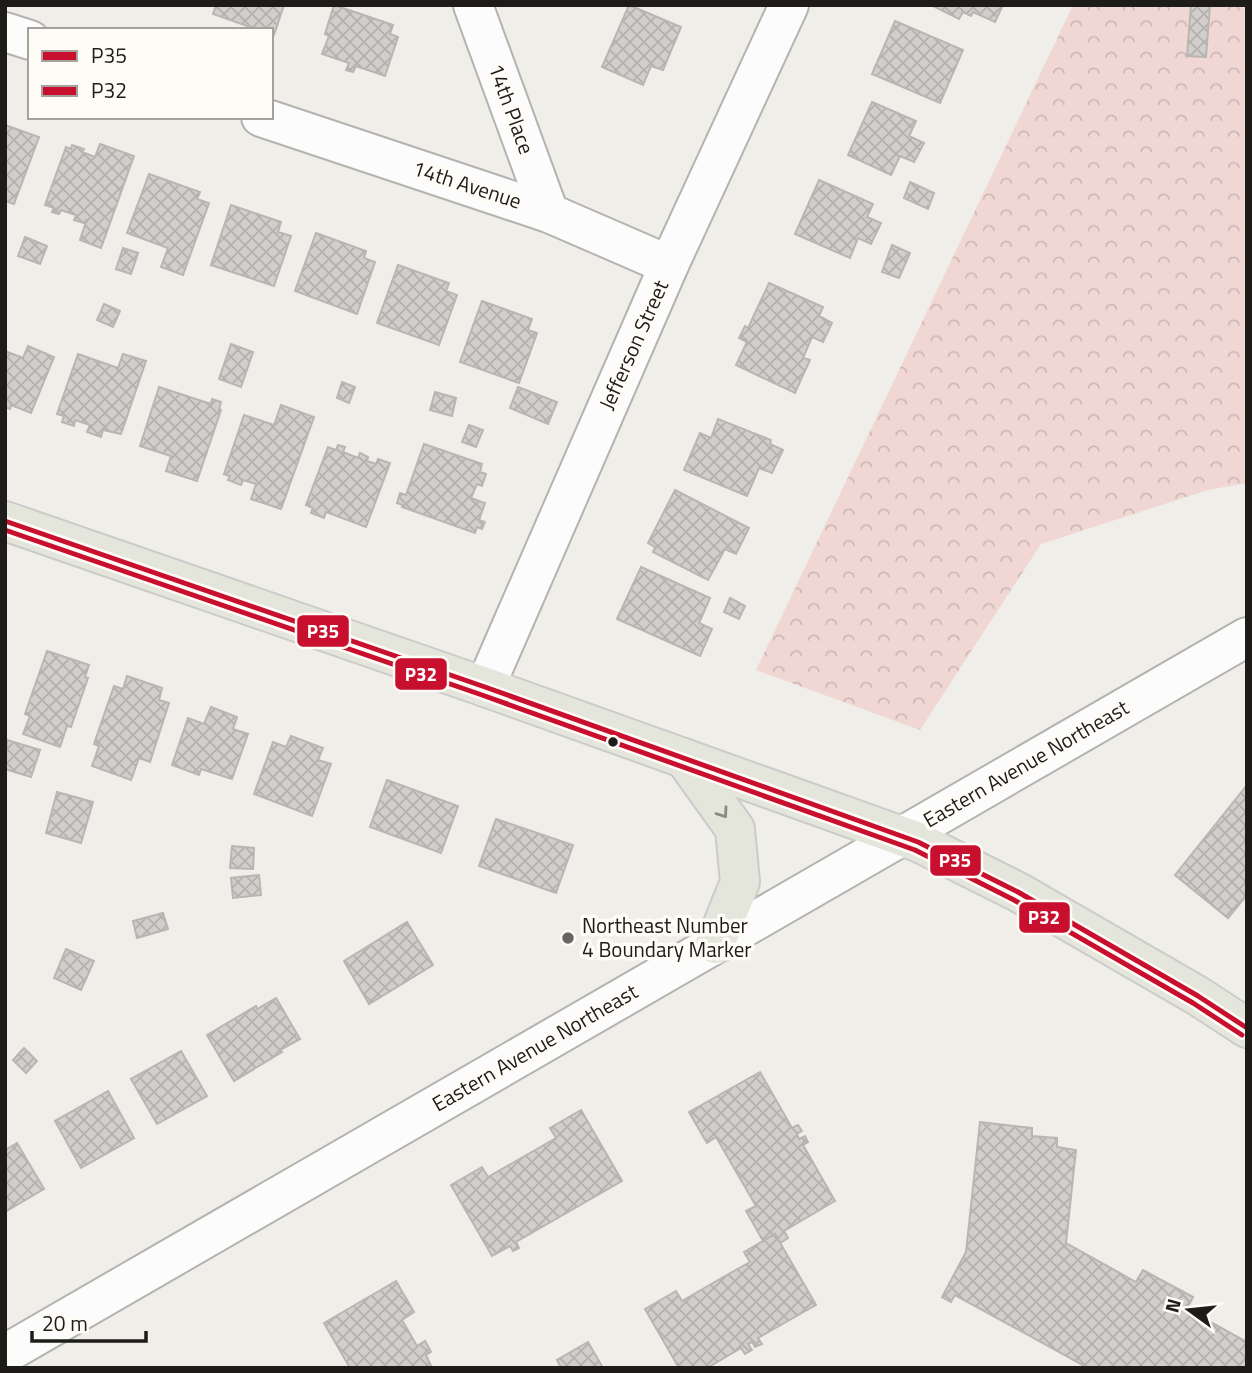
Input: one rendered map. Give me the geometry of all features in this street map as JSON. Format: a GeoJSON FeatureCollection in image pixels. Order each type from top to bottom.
{"type":"FeatureCollection","features":[{"type":"Feature","properties":{"kind":"main road"},"geometry":{"type":"LineString","coordinates":[[5,521],[485,687],[903,836],[1018,891],[1247,1028]]}},
{"type":"Feature","properties":{"kind":"main road"},"geometry":{"type":"LineString","coordinates":[[684,758],[735,829],[740,882],[715,944]]}},
{"type":"Feature","properties":{"kind":"street","name":"14th Place"},"geometry":{"type":"LineString","coordinates":[[473,5],[549,213]]}},
{"type":"Feature","properties":{"kind":"street","name":"Jefferson Street"},"geometry":{"type":"LineString","coordinates":[[485,687],[669,265],[789,5]]}},
{"type":"Feature","properties":{"kind":"street"},"geometry":{"type":"LineString","coordinates":[[5,32],[28,39]]}},
{"type":"Feature","properties":{"kind":"street","name":"14th Avenue"},"geometry":{"type":"LineString","coordinates":[[267,119],[549,213],[669,265]]}},
{"type":"Feature","properties":{"kind":"street","name":"Eastern Avenue Northeast"},"geometry":{"type":"LineString","coordinates":[[5,1354],[1247,637]]}},
{"type":"Feature","properties":{"kind":"green space"},"geometry":{"type":"Polygon","coordinates":[[[1073,5],[1247,5],[1247,483],[1208,490],[1041,544],[920,730],[756,670],[1073,5]]]}},
{"type":"Feature","properties":{"kind":"building"},"geometry":{"type":"Polygon","coordinates":[[[216,5],[284,5],[274,35],[273,28],[252,28],[213,14],[216,5]]]}},
{"type":"Feature","properties":{"kind":"building"},"geometry":{"type":"Polygon","coordinates":[[[334,5],[393,25],[390,34],[398,37],[385,76],[356,66],[353,72],[346,70],[349,63],[322,54],[329,36],[325,34],[334,5]]]}},
{"type":"Feature","properties":{"kind":"building"},"geometry":{"type":"Polygon","coordinates":[[[629,5],[681,27],[663,70],[651,66],[643,85],[602,67],[629,5]]]}},
{"type":"Feature","properties":{"kind":"building"},"geometry":{"type":"Polygon","coordinates":[[[931,5],[1003,5],[995,22],[973,12],[971,16],[963,12],[959,19],[931,5]]]}},
{"type":"Feature","properties":{"kind":"building"},"geometry":{"type":"Polygon","coordinates":[[[1191,5],[1210,5],[1206,57],[1187,56],[1191,5]]]}},
{"type":"Feature","properties":{"kind":"building"},"geometry":{"type":"Polygon","coordinates":[[[895,21],[963,50],[940,103],[872,74],[895,21]]]}},
{"type":"Feature","properties":{"kind":"building"},"geometry":{"type":"Polygon","coordinates":[[[872,102],[916,121],[909,136],[924,143],[914,162],[900,156],[891,175],[848,155],[872,102]]]}},
{"type":"Feature","properties":{"kind":"building"},"geometry":{"type":"Polygon","coordinates":[[[5,125],[39,137],[14,204],[5,201],[5,125]]]}},
{"type":"Feature","properties":{"kind":"building"},"geometry":{"type":"Polygon","coordinates":[[[100,144],[134,156],[101,248],[80,240],[87,219],[84,223],[74,220],[76,215],[61,210],[59,214],[52,212],[54,208],[45,205],[66,147],[71,149],[72,145],[84,149],[82,152],[95,157],[100,144]]]}},
{"type":"Feature","properties":{"kind":"building"},"geometry":{"type":"Polygon","coordinates":[[[149,174],[200,192],[197,199],[209,203],[183,275],[161,267],[168,248],[127,233],[149,174]]]}},
{"type":"Feature","properties":{"kind":"building"},"geometry":{"type":"Polygon","coordinates":[[[819,180],[873,204],[867,217],[881,223],[871,244],[858,238],[850,258],[795,234],[819,180]]]}},
{"type":"Feature","properties":{"kind":"building"},"geometry":{"type":"Polygon","coordinates":[[[910,182],[934,193],[928,209],[904,198],[910,182]]]}},
{"type":"Feature","properties":{"kind":"building"},"geometry":{"type":"Polygon","coordinates":[[[231,205],[281,222],[278,232],[291,236],[274,286],[211,265],[231,205]]]}},
{"type":"Feature","properties":{"kind":"building"},"geometry":{"type":"Polygon","coordinates":[[[316,233],[366,251],[364,258],[375,262],[357,314],[295,291],[316,233]]]}},
{"type":"Feature","properties":{"kind":"building"},"geometry":{"type":"Polygon","coordinates":[[[25,237],[47,246],[40,264],[18,256],[25,237]]]}},
{"type":"Feature","properties":{"kind":"building"},"geometry":{"type":"Polygon","coordinates":[[[892,245],[910,253],[899,278],[882,272],[892,245]]]}},
{"type":"Feature","properties":{"kind":"building"},"geometry":{"type":"Polygon","coordinates":[[[123,248],[138,253],[131,274],[116,269],[123,248]]]}},
{"type":"Feature","properties":{"kind":"building"},"geometry":{"type":"Polygon","coordinates":[[[398,265],[449,283],[446,291],[457,295],[439,345],[377,323],[398,265]]]}},
{"type":"Feature","properties":{"kind":"building"},"geometry":{"type":"Polygon","coordinates":[[[769,283],[823,307],[819,316],[832,323],[823,342],[812,337],[803,358],[810,360],[795,393],[736,365],[747,342],[739,338],[745,326],[748,328],[769,283]]]}},
{"type":"Feature","properties":{"kind":"building"},"geometry":{"type":"Polygon","coordinates":[[[482,301],[532,319],[528,330],[537,333],[519,383],[460,362],[482,301]]]}},
{"type":"Feature","properties":{"kind":"building"},"geometry":{"type":"Polygon","coordinates":[[[104,304],[120,311],[113,327],[97,320],[104,304]]]}},
{"type":"Feature","properties":{"kind":"building"},"geometry":{"type":"Polygon","coordinates":[[[231,344],[253,352],[241,387],[219,379],[231,344]]]}},
{"type":"Feature","properties":{"kind":"building"},"geometry":{"type":"Polygon","coordinates":[[[28,346],[54,357],[31,413],[11,405],[10,409],[5,407],[5,351],[23,358],[28,346]]]}},
{"type":"Feature","properties":{"kind":"building"},"geometry":{"type":"Polygon","coordinates":[[[78,354],[118,368],[123,354],[146,361],[121,434],[103,430],[101,437],[87,432],[90,425],[75,420],[74,426],[62,422],[64,416],[57,414],[78,354]]]}},
{"type":"Feature","properties":{"kind":"building"},"geometry":{"type":"Polygon","coordinates":[[[342,382],[355,387],[349,403],[337,398],[342,382]]]}},
{"type":"Feature","properties":{"kind":"building"},"geometry":{"type":"Polygon","coordinates":[[[159,387],[211,404],[212,399],[221,402],[221,410],[197,481],[166,471],[171,456],[140,446],[159,387]]]}},
{"type":"Feature","properties":{"kind":"building"},"geometry":{"type":"Polygon","coordinates":[[[518,387],[557,402],[548,424],[510,408],[518,387]]]}},
{"type":"Feature","properties":{"kind":"building"},"geometry":{"type":"Polygon","coordinates":[[[435,392],[456,398],[452,416],[430,410],[435,392]]]}},
{"type":"Feature","properties":{"kind":"building"},"geometry":{"type":"Polygon","coordinates":[[[281,405],[314,417],[281,509],[251,499],[256,484],[243,480],[241,485],[228,480],[230,476],[224,474],[244,415],[274,425],[281,405]]]}},
{"type":"Feature","properties":{"kind":"building"},"geometry":{"type":"Polygon","coordinates":[[[718,419],[771,440],[770,444],[783,450],[772,473],[759,468],[747,496],[684,470],[700,433],[711,438],[718,419]]]}},
{"type":"Feature","properties":{"kind":"building"},"geometry":{"type":"Polygon","coordinates":[[[469,425],[483,430],[476,447],[462,442],[469,425]]]}},
{"type":"Feature","properties":{"kind":"building"},"geometry":{"type":"Polygon","coordinates":[[[424,444],[482,464],[480,472],[486,474],[482,486],[477,484],[471,498],[485,503],[479,520],[485,522],[482,529],[477,527],[475,533],[397,503],[400,493],[406,495],[424,444]]]}},
{"type":"Feature","properties":{"kind":"building"},"geometry":{"type":"Polygon","coordinates":[[[338,445],[345,447],[343,452],[358,458],[360,453],[368,457],[367,461],[376,464],[378,459],[390,463],[366,527],[326,512],[324,518],[311,513],[313,508],[306,505],[328,447],[336,450],[338,445]]]}},
{"type":"Feature","properties":{"kind":"building"},"geometry":{"type":"Polygon","coordinates":[[[675,490],[749,528],[736,554],[725,549],[708,580],[653,552],[655,547],[648,543],[675,490]]]}},
{"type":"Feature","properties":{"kind":"building"},"geometry":{"type":"Polygon","coordinates":[[[641,567],[710,598],[699,623],[712,629],[700,656],[617,619],[641,567]]]}},
{"type":"Feature","properties":{"kind":"building"},"geometry":{"type":"Polygon","coordinates":[[[730,598],[745,606],[739,619],[724,612],[730,598]]]}},
{"type":"Feature","properties":{"kind":"building"},"geometry":{"type":"Polygon","coordinates":[[[47,651],[89,665],[85,677],[88,678],[71,727],[67,726],[60,747],[23,734],[30,716],[25,714],[47,651]]]}},
{"type":"Feature","properties":{"kind":"building"},"geometry":{"type":"Polygon","coordinates":[[[127,676],[162,688],[159,700],[169,703],[150,762],[139,758],[131,780],[92,766],[99,746],[94,744],[114,686],[123,689],[127,676]]]}},
{"type":"Feature","properties":{"kind":"building"},"geometry":{"type":"Polygon","coordinates":[[[211,707],[237,717],[233,729],[248,734],[232,779],[201,769],[199,775],[172,765],[188,718],[204,724],[211,707]]]}},
{"type":"Feature","properties":{"kind":"building"},"geometry":{"type":"Polygon","coordinates":[[[291,736],[323,748],[318,760],[331,764],[312,816],[254,794],[273,742],[286,747],[291,736]]]}},
{"type":"Feature","properties":{"kind":"building"},"geometry":{"type":"Polygon","coordinates":[[[7,740],[40,750],[31,777],[5,769],[7,740]]]}},
{"type":"Feature","properties":{"kind":"building"},"geometry":{"type":"Polygon","coordinates":[[[387,780],[458,806],[441,853],[370,827],[387,780]]]}},
{"type":"Feature","properties":{"kind":"building"},"geometry":{"type":"Polygon","coordinates":[[[1247,785],[1247,895],[1228,918],[1175,875],[1247,785]]]}},
{"type":"Feature","properties":{"kind":"building"},"geometry":{"type":"Polygon","coordinates":[[[57,792],[93,802],[81,843],[46,833],[57,792]]]}},
{"type":"Feature","properties":{"kind":"building"},"geometry":{"type":"Polygon","coordinates":[[[496,819],[573,845],[556,893],[479,866],[496,819]]]}},
{"type":"Feature","properties":{"kind":"building"},"geometry":{"type":"Polygon","coordinates":[[[232,846],[254,848],[253,869],[230,868],[232,846]]]}},
{"type":"Feature","properties":{"kind":"building"},"geometry":{"type":"Polygon","coordinates":[[[259,875],[261,895],[233,898],[231,878],[259,875]]]}},
{"type":"Feature","properties":{"kind":"building"},"geometry":{"type":"Polygon","coordinates":[[[163,913],[168,929],[137,938],[133,921],[163,913]]]}},
{"type":"Feature","properties":{"kind":"building"},"geometry":{"type":"Polygon","coordinates":[[[407,922],[433,965],[369,1004],[344,961],[407,922]]]}},
{"type":"Feature","properties":{"kind":"building"},"geometry":{"type":"Polygon","coordinates":[[[66,949],[94,961],[81,990],[54,978],[66,949]]]}},
{"type":"Feature","properties":{"kind":"building"},"geometry":{"type":"Polygon","coordinates":[[[276,998],[300,1039],[234,1081],[207,1035],[256,1006],[257,1009],[276,998]]]}},
{"type":"Feature","properties":{"kind":"building"},"geometry":{"type":"Polygon","coordinates":[[[24,1048],[37,1061],[26,1073],[13,1060],[24,1048]]]}},
{"type":"Feature","properties":{"kind":"building"},"geometry":{"type":"Polygon","coordinates":[[[181,1051],[207,1096],[157,1124],[131,1079],[181,1051]]]}},
{"type":"Feature","properties":{"kind":"building"},"geometry":{"type":"Polygon","coordinates":[[[760,1072],[792,1128],[798,1125],[802,1131],[797,1134],[799,1139],[805,1136],[808,1142],[803,1145],[835,1201],[784,1231],[788,1238],[780,1243],[775,1234],[763,1241],[746,1211],[756,1206],[716,1137],[707,1143],[689,1112],[760,1072]]]}},
{"type":"Feature","properties":{"kind":"building"},"geometry":{"type":"Polygon","coordinates":[[[108,1091],[134,1138],[81,1168],[55,1121],[108,1091]]]}},
{"type":"Feature","properties":{"kind":"building"},"geometry":{"type":"Polygon","coordinates":[[[581,1110],[622,1181],[516,1242],[519,1248],[513,1251],[510,1246],[492,1256],[451,1185],[482,1167],[488,1177],[556,1138],[550,1128],[581,1110]]]}},
{"type":"Feature","properties":{"kind":"building"},"geometry":{"type":"Polygon","coordinates":[[[980,1122],[1032,1128],[1032,1136],[1057,1138],[1057,1147],[1076,1150],[1066,1243],[1136,1282],[1143,1270],[1193,1297],[1187,1309],[1247,1342],[1247,1368],[1088,1368],[955,1295],[951,1302],[942,1297],[966,1252],[980,1122]]]}},
{"type":"Feature","properties":{"kind":"building"},"geometry":{"type":"Polygon","coordinates":[[[17,1143],[44,1189],[5,1212],[5,1150],[17,1143]]]}},
{"type":"Feature","properties":{"kind":"building"},"geometry":{"type":"Polygon","coordinates":[[[775,1234],[816,1305],[758,1338],[762,1344],[755,1347],[752,1342],[748,1344],[752,1350],[745,1354],[741,1348],[707,1368],[679,1368],[645,1309],[676,1291],[682,1301],[750,1262],[744,1252],[775,1234]]]}},
{"type":"Feature","properties":{"kind":"building"},"geometry":{"type":"Polygon","coordinates":[[[396,1281],[414,1312],[402,1320],[417,1346],[425,1341],[431,1352],[426,1355],[432,1368],[350,1368],[324,1323],[396,1281]]]}},
{"type":"Feature","properties":{"kind":"building"},"geometry":{"type":"Polygon","coordinates":[[[588,1342],[603,1368],[561,1368],[557,1360],[588,1342]]]}},
{"type":"Feature","properties":{"kind":"transit line","name":"P35"},"geometry":{"type":"LineString","coordinates":[[5,521],[485,687],[918,842],[1018,892],[1198,996],[1247,1028]]}},
{"type":"Feature","properties":{"kind":"transit line","name":"P32"},"geometry":{"type":"LineString","coordinates":[[5,530],[482,695],[915,850],[1014,900],[1193,1003],[1242,1035]]}},
{"type":"Feature","properties":{"kind":"place","name":"Northeast Number 4 Boundary Marker"},"geometry":{"type":"Point","coordinates":[568,938]}}]}
